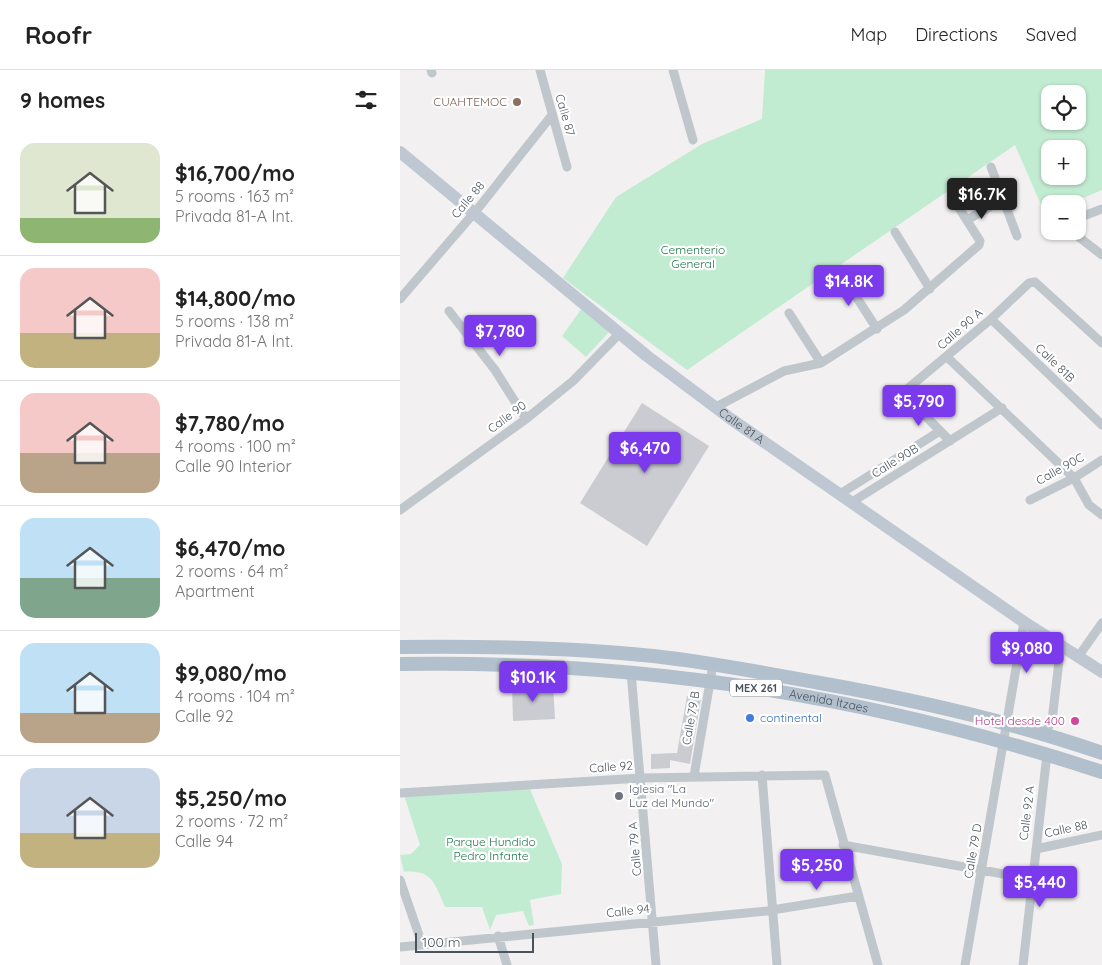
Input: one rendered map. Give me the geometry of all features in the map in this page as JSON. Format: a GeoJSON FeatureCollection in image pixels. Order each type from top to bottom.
{"type":"FeatureCollection","features":[{"type":"Feature","properties":{"kind":"main road","name":"Avenida Itzaes"},"geometry":{"type":"LineString","coordinates":[[400,647],[447,646],[594,651],[713,664],[879,694],[1007,723],[1045,733],[1102,753]]}},
{"type":"Feature","properties":{"kind":"main road"},"geometry":{"type":"LineString","coordinates":[[447,646],[447,664]]}},
{"type":"Feature","properties":{"kind":"main road"},"geometry":{"type":"LineString","coordinates":[[592,668],[594,651]]}},
{"type":"Feature","properties":{"kind":"main road","name":"Avenida Itzaes"},"geometry":{"type":"LineString","coordinates":[[400,664],[592,668],[710,680],[876,710],[1004,741],[1102,772]]}},
{"type":"Feature","properties":{"kind":"main road"},"geometry":{"type":"LineString","coordinates":[[876,710],[879,694]]}},
{"type":"Feature","properties":{"kind":"street","name":"Calle 87"},"geometry":{"type":"LineString","coordinates":[[540,70],[567,168]]}},
{"type":"Feature","properties":{"kind":"street"},"geometry":{"type":"LineString","coordinates":[[673,70],[693,140]]}},
{"type":"Feature","properties":{"kind":"street","name":"Calle 88"},"geometry":{"type":"LineString","coordinates":[[400,299],[474,214],[552,115]]}},
{"type":"Feature","properties":{"kind":"street","name":"Calle 81 A"},"geometry":{"type":"LineString","coordinates":[[400,152],[619,334],[716,407],[1024,622],[1102,672]]}},
{"type":"Feature","properties":{"kind":"street"},"geometry":{"type":"LineString","coordinates":[[991,167],[1017,236]]}},
{"type":"Feature","properties":{"kind":"street"},"geometry":{"type":"LineString","coordinates":[[967,220],[1003,199]]}},
{"type":"Feature","properties":{"kind":"street"},"geometry":{"type":"LineString","coordinates":[[716,407],[784,371],[822,363],[877,329],[930,289],[979,245],[978,236],[954,200]]}},
{"type":"Feature","properties":{"kind":"street"},"geometry":{"type":"LineString","coordinates":[[1086,215],[1102,209]]}},
{"type":"Feature","properties":{"kind":"street"},"geometry":{"type":"LineString","coordinates":[[896,232],[930,289]]}},
{"type":"Feature","properties":{"kind":"street"},"geometry":{"type":"LineString","coordinates":[[1083,240],[1102,255]]}},
{"type":"Feature","properties":{"kind":"street"},"geometry":{"type":"LineString","coordinates":[[841,273],[877,329]]}},
{"type":"Feature","properties":{"kind":"street","name":"Calle 90 A"},"geometry":{"type":"LineString","coordinates":[[940,430],[906,396],[906,390],[991,319],[1029,283],[1035,282],[1102,344]]}},
{"type":"Feature","properties":{"kind":"street"},"geometry":{"type":"LineString","coordinates":[[449,311],[495,370],[526,419]]}},
{"type":"Feature","properties":{"kind":"street"},"geometry":{"type":"LineString","coordinates":[[789,313],[822,363]]}},
{"type":"Feature","properties":{"kind":"street","name":"Calle 81B"},"geometry":{"type":"LineString","coordinates":[[991,319],[1102,425]]}},
{"type":"Feature","properties":{"kind":"street","name":"Calle 90"},"geometry":{"type":"LineString","coordinates":[[400,510],[526,419],[573,381],[619,334]]}},
{"type":"Feature","properties":{"kind":"street"},"geometry":{"type":"LineString","coordinates":[[947,357],[1074,478],[1089,505],[1102,515]]}},
{"type":"Feature","properties":{"kind":"street","name":"Calle 90B"},"geometry":{"type":"LineString","coordinates":[[852,502],[1002,408]]}},
{"type":"Feature","properties":{"kind":"street"},"geometry":{"type":"LineString","coordinates":[[840,494],[940,430],[950,441]]}},
{"type":"Feature","properties":{"kind":"street","name":"Calle 90C"},"geometry":{"type":"LineString","coordinates":[[1030,500],[1074,478],[1102,460]]}},
{"type":"Feature","properties":{"kind":"street"},"geometry":{"type":"LineString","coordinates":[[1004,741],[1024,622]]}},
{"type":"Feature","properties":{"kind":"street"},"geometry":{"type":"LineString","coordinates":[[1078,657],[1102,623]]}},
{"type":"Feature","properties":{"kind":"street"},"geometry":{"type":"LineString","coordinates":[[1045,733],[1052,720],[1061,645]]}},
{"type":"Feature","properties":{"kind":"street","name":"Calle 79 B"},"geometry":{"type":"LineString","coordinates":[[694,776],[713,664]]}},
{"type":"Feature","properties":{"kind":"street","name":"Calle 79 A"},"geometry":{"type":"LineString","coordinates":[[631,672],[656,965]]}},
{"type":"Feature","properties":{"kind":"street","name":"Calle 79 D"},"geometry":{"type":"LineString","coordinates":[[966,965],[1004,741]]}},
{"type":"Feature","properties":{"kind":"street","name":"Calle 92 A"},"geometry":{"type":"LineString","coordinates":[[1023,965],[1047,754]]}},
{"type":"Feature","properties":{"kind":"street"},"geometry":{"type":"LineString","coordinates":[[762,775],[777,965]]}},
{"type":"Feature","properties":{"kind":"street","name":"Calle 92"},"geometry":{"type":"LineString","coordinates":[[400,793],[641,778],[825,775],[843,845]]}},
{"type":"Feature","properties":{"kind":"street","name":"Calle 88"},"geometry":{"type":"LineString","coordinates":[[1036,848],[1102,835]]}},
{"type":"Feature","properties":{"kind":"street"},"geometry":{"type":"LineString","coordinates":[[878,965],[843,845],[1032,879]]}},
{"type":"Feature","properties":{"kind":"street"},"geometry":{"type":"LineString","coordinates":[[400,880],[422,944]]}},
{"type":"Feature","properties":{"kind":"street","name":"Calle 94"},"geometry":{"type":"LineString","coordinates":[[400,947],[772,910],[858,896]]}},
{"type":"Feature","properties":{"kind":"street"},"geometry":{"type":"LineString","coordinates":[[498,936],[507,965]]}},
{"type":"Feature","properties":{"kind":"green space","name":"Cementerio General"},"geometry":{"type":"Polygon","coordinates":[[[765,70],[1102,70],[1102,190],[1086,197],[1086,195],[1041,195],[1041,205],[1015,145],[687,370],[563,278],[616,197],[702,144],[762,119],[765,70]]]}},
{"type":"Feature","properties":{"kind":"green space"},"geometry":{"type":"Polygon","coordinates":[[[582,308],[609,332],[586,357],[562,336],[582,308]]]}},
{"type":"Feature","properties":{"kind":"green space","name":"Parque Hundido Pedro Infante"},"geometry":{"type":"Polygon","coordinates":[[[529,787],[562,864],[561,894],[530,900],[534,925],[529,926],[523,911],[496,915],[490,930],[482,907],[445,907],[435,885],[427,876],[421,873],[404,872],[400,855],[411,854],[420,845],[404,795],[529,787]]]}},
{"type":"Feature","properties":{"kind":"building"},"geometry":{"type":"Polygon","coordinates":[[[642,403],[709,446],[647,546],[580,503],[642,403]]]}},
{"type":"Feature","properties":{"kind":"building"},"geometry":{"type":"Polygon","coordinates":[[[553,684],[555,719],[513,721],[512,686],[553,684]]]}},
{"type":"Feature","properties":{"kind":"building"},"geometry":{"type":"Polygon","coordinates":[[[687,696],[701,698],[690,764],[670,760],[670,768],[651,769],[651,754],[677,753],[687,696]]]}},
{"type":"Feature","properties":{"kind":"place","name":"CUAHTEMOC"},"geometry":{"type":"Point","coordinates":[517,102]}},
{"type":"Feature","properties":{"kind":"place","name":"continental"},"geometry":{"type":"Point","coordinates":[750,718]}},
{"type":"Feature","properties":{"kind":"place","name":"Hotel desde 400"},"geometry":{"type":"Point","coordinates":[1075,721]}},
{"type":"Feature","properties":{"kind":"place","name":"Iglesia \"La Luz del Mundo\""},"geometry":{"type":"Point","coordinates":[619,796]}}]}
